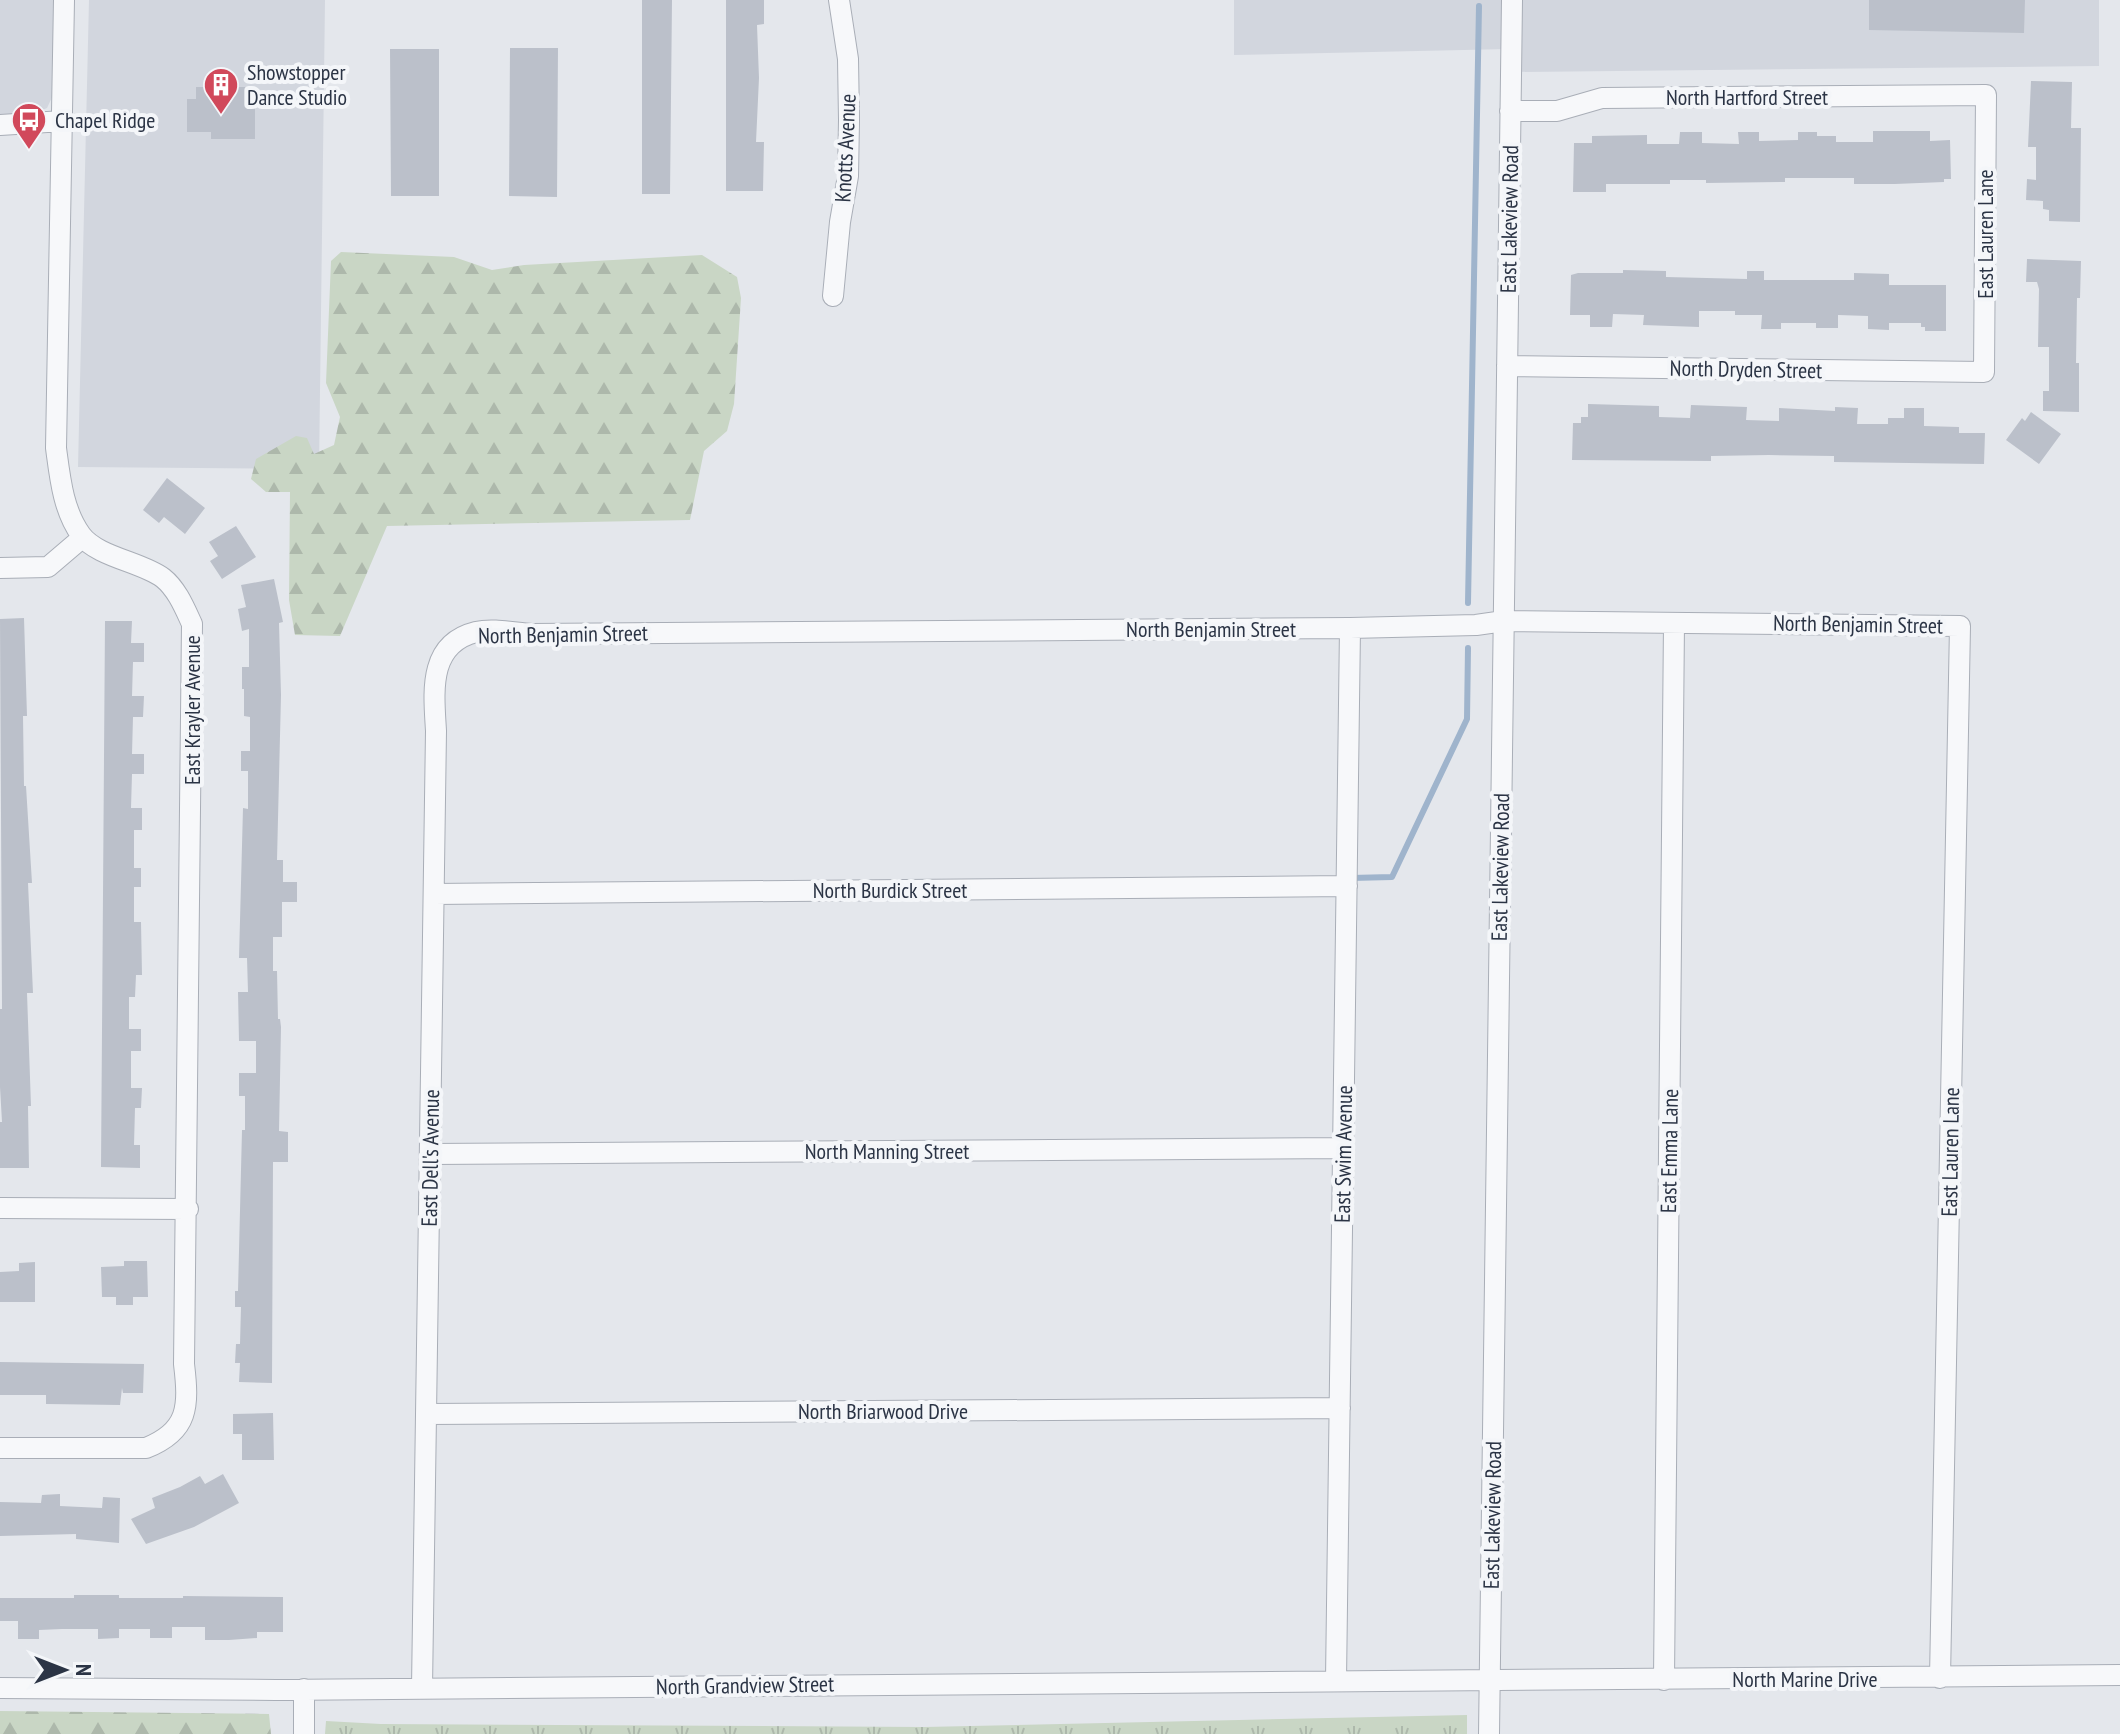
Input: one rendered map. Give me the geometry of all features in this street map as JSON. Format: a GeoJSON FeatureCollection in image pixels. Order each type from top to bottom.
{"type":"FeatureCollection","features":[{"type":"Feature","properties":{"kind":"street"},"geometry":{"type":"LineString","coordinates":[[0,568],[48,567],[82,538],[63,498],[56,448],[64,0]]}},
{"type":"Feature","properties":{"kind":"street","name":"Knotts Avenue"},"geometry":{"type":"LineString","coordinates":[[833,296],[848,176],[848,59],[839,0]]}},
{"type":"Feature","properties":{"kind":"street","name":"East Lakeview Road"},"geometry":{"type":"LineString","coordinates":[[1489,1734],[1512,0]]}},
{"type":"Feature","properties":{"kind":"street","name":"North Hartford Street"},"geometry":{"type":"LineString","coordinates":[[1510,111],[1557,111],[1602,98],[1986,95]]}},
{"type":"Feature","properties":{"kind":"street","name":"East Lauren Lane"},"geometry":{"type":"LineString","coordinates":[[1984,372],[1986,95]]}},
{"type":"Feature","properties":{"kind":"street"},"geometry":{"type":"LineString","coordinates":[[0,125],[63,121]]}},
{"type":"Feature","properties":{"kind":"street","name":"North Dryden Street"},"geometry":{"type":"LineString","coordinates":[[1507,366],[1984,372]]}},
{"type":"Feature","properties":{"kind":"street","name":"East Krayler Avenue"},"geometry":{"type":"LineString","coordinates":[[0,1448],[146,1448],[165,1440],[174,1431],[186,1414],[188,1393],[184,1364],[192,624],[177,595],[163,578],[82,538]]}},
{"type":"Feature","properties":{"kind":"street","name":"North Benjamin Street"},"geometry":{"type":"LineString","coordinates":[[463,638],[476,632],[491,631],[532,634],[1350,628],[1476,625],[1504,621],[1960,626]]}},
{"type":"Feature","properties":{"kind":"street","name":"East Emma Lane"},"geometry":{"type":"LineString","coordinates":[[1664,1680],[1674,623]]}},
{"type":"Feature","properties":{"kind":"street","name":"East Lauren Lane"},"geometry":{"type":"LineString","coordinates":[[1940,1678],[1960,626]]}},
{"type":"Feature","properties":{"kind":"street","name":"East Swim Avenue"},"geometry":{"type":"LineString","coordinates":[[1336,1680],[1350,628]]}},
{"type":"Feature","properties":{"kind":"street","name":"East Dell's Avenue"},"geometry":{"type":"LineString","coordinates":[[422,1688],[436,731],[433,680],[444,655],[463,638]]}},
{"type":"Feature","properties":{"kind":"street","name":"North Burdick Street"},"geometry":{"type":"LineString","coordinates":[[434,894],[1347,886]]}},
{"type":"Feature","properties":{"kind":"street","name":"North Manning Street"},"geometry":{"type":"LineString","coordinates":[[430,1154],[1343,1148]]}},
{"type":"Feature","properties":{"kind":"street"},"geometry":{"type":"LineString","coordinates":[[0,1208],[188,1209]]}},
{"type":"Feature","properties":{"kind":"street","name":"North Briarwood Drive"},"geometry":{"type":"LineString","coordinates":[[427,1414],[1340,1408]]}},
{"type":"Feature","properties":{"kind":"street","name":"North Marine Drive"},"geometry":{"type":"LineString","coordinates":[[1489,1681],[2120,1675]]}},
{"type":"Feature","properties":{"kind":"street","name":"North Grandview Street"},"geometry":{"type":"LineString","coordinates":[[0,1688],[304,1689],[1489,1681]]}},
{"type":"Feature","properties":{"kind":"street"},"geometry":{"type":"LineString","coordinates":[[304,1689],[304,1734]]}},
{"type":"Feature","properties":{"kind":"shaded area"},"geometry":{"type":"Polygon","coordinates":[[[0,0],[55,0],[55,91],[47,108],[29,116],[0,117],[0,0]]]}},
{"type":"Feature","properties":{"kind":"shaded area"},"geometry":{"type":"Polygon","coordinates":[[[89,0],[325,0],[319,469],[78,467],[89,0]]]}},
{"type":"Feature","properties":{"kind":"shaded area"},"geometry":{"type":"Polygon","coordinates":[[[1234,0],[1509,0],[1509,49],[1234,55],[1234,0]]]}},
{"type":"Feature","properties":{"kind":"shaded area"},"geometry":{"type":"Polygon","coordinates":[[[1517,0],[2099,0],[2099,66],[1513,72],[1517,0]]]}},
{"type":"Feature","properties":{"kind":"green space"},"geometry":{"type":"Polygon","coordinates":[[[341,252],[454,257],[492,270],[524,265],[702,255],[737,277],[741,298],[734,404],[727,431],[704,451],[690,520],[387,526],[340,636],[295,635],[289,600],[290,492],[266,492],[251,479],[256,459],[296,436],[307,438],[314,454],[334,445],[340,417],[326,383],[331,261],[341,252]]]}},
{"type":"Feature","properties":{"kind":"green space"},"geometry":{"type":"Polygon","coordinates":[[[0,1711],[269,1714],[271,1734],[0,1734],[0,1711]]]}},
{"type":"Feature","properties":{"kind":"green space"},"geometry":{"type":"Polygon","coordinates":[[[1467,1715],[1467,1734],[325,1734],[326,1721],[381,1724],[924,1727],[1467,1715]]]}},
{"type":"Feature","properties":{"kind":"building"},"geometry":{"type":"Polygon","coordinates":[[[642,0],[672,0],[670,194],[642,194],[642,0]]]}},
{"type":"Feature","properties":{"kind":"building"},"geometry":{"type":"Polygon","coordinates":[[[726,0],[764,0],[764,24],[757,25],[759,78],[756,142],[764,142],[763,191],[726,191],[726,0]]]}},
{"type":"Feature","properties":{"kind":"building"},"geometry":{"type":"Polygon","coordinates":[[[1869,0],[2025,0],[2024,33],[1869,30],[1869,0]]]}},
{"type":"Feature","properties":{"kind":"building"},"geometry":{"type":"Polygon","coordinates":[[[510,48],[558,48],[557,197],[509,196],[510,48]]]}},
{"type":"Feature","properties":{"kind":"building"},"geometry":{"type":"Polygon","coordinates":[[[390,49],[439,49],[439,196],[391,196],[390,49]]]}},
{"type":"Feature","properties":{"kind":"building"},"geometry":{"type":"Polygon","coordinates":[[[2031,81],[2072,82],[2071,128],[2081,128],[2080,222],[2049,221],[2049,210],[2043,209],[2043,201],[2026,200],[2027,179],[2036,180],[2036,147],[2028,147],[2031,81]]]}},
{"type":"Feature","properties":{"kind":"building","name":"Showstopper Dance Studio"},"geometry":{"type":"Polygon","coordinates":[[[196,87],[255,87],[255,139],[211,139],[211,132],[187,132],[187,99],[196,99],[196,87]]]}},
{"type":"Feature","properties":{"kind":"building"},"geometry":{"type":"Polygon","coordinates":[[[1873,131],[1930,131],[1930,141],[1950,140],[1951,179],[1895,184],[1854,184],[1854,178],[1706,183],[1706,180],[1670,180],[1670,184],[1606,184],[1606,192],[1573,192],[1574,143],[1592,143],[1592,136],[1647,135],[1647,144],[1679,144],[1680,132],[1702,132],[1702,143],[1739,144],[1738,132],[1759,132],[1759,141],[1798,140],[1798,132],[1817,132],[1817,136],[1836,136],[1836,142],[1873,142],[1873,131]]]}},
{"type":"Feature","properties":{"kind":"building"},"geometry":{"type":"Polygon","coordinates":[[[2027,259],[2081,261],[2076,363],[2079,363],[2079,412],[2043,411],[2043,391],[2049,391],[2049,347],[2038,347],[2039,289],[2037,282],[2026,282],[2027,259]]]}},
{"type":"Feature","properties":{"kind":"building"},"geometry":{"type":"Polygon","coordinates":[[[1623,270],[1666,271],[1666,277],[1747,279],[1747,271],[1764,271],[1764,280],[1854,280],[1854,273],[1889,274],[1889,285],[1946,285],[1946,331],[1925,331],[1921,323],[1889,323],[1889,330],[1868,329],[1868,316],[1838,315],[1838,328],[1816,328],[1816,323],[1781,323],[1781,329],[1761,329],[1762,315],[1735,315],[1735,311],[1699,311],[1699,327],[1643,325],[1644,315],[1613,314],[1612,327],[1590,327],[1590,315],[1570,315],[1571,275],[1623,273],[1623,270]]]}},
{"type":"Feature","properties":{"kind":"building"},"geometry":{"type":"Polygon","coordinates":[[[1588,404],[1659,406],[1659,417],[1690,418],[1691,405],[1747,407],[1746,420],[1779,421],[1779,408],[1835,411],[1835,407],[1858,408],[1857,424],[1888,424],[1888,418],[1904,418],[1904,408],[1924,408],[1924,426],[1959,427],[1959,433],[1985,433],[1984,464],[1834,462],[1834,456],[1769,455],[1711,456],[1711,461],[1572,460],[1573,423],[1581,423],[1581,417],[1588,417],[1588,404]]]}},
{"type":"Feature","properties":{"kind":"building"},"geometry":{"type":"Polygon","coordinates":[[[2031,412],[2061,434],[2039,464],[2006,440],[2022,418],[2025,421],[2031,412]]]}},
{"type":"Feature","properties":{"kind":"building"},"geometry":{"type":"Polygon","coordinates":[[[167,478],[205,508],[185,534],[164,517],[159,523],[143,510],[167,478]]]}},
{"type":"Feature","properties":{"kind":"building"},"geometry":{"type":"Polygon","coordinates":[[[236,526],[256,557],[222,579],[210,561],[218,556],[209,542],[236,526]]]}},
{"type":"Feature","properties":{"kind":"building"},"geometry":{"type":"Polygon","coordinates":[[[274,579],[283,622],[279,623],[281,695],[277,860],[283,860],[283,882],[297,882],[297,902],[282,902],[282,937],[273,937],[273,971],[277,971],[278,1019],[281,1027],[279,1131],[288,1132],[288,1162],[273,1162],[272,1383],[239,1382],[240,1363],[235,1363],[236,1344],[240,1344],[241,1307],[235,1307],[235,1291],[238,1291],[242,1130],[245,1130],[245,1096],[239,1096],[239,1073],[256,1073],[256,1041],[239,1041],[238,992],[248,992],[247,958],[239,958],[243,808],[248,809],[248,771],[241,771],[241,751],[250,751],[250,717],[244,716],[242,689],[242,667],[249,667],[249,629],[242,631],[238,609],[246,607],[241,585],[274,579]]]}},
{"type":"Feature","properties":{"kind":"building"},"geometry":{"type":"Polygon","coordinates":[[[24,618],[27,716],[23,716],[24,786],[32,883],[28,883],[33,993],[27,993],[31,1106],[28,1106],[29,1168],[0,1168],[0,619],[24,618]]]}},
{"type":"Feature","properties":{"kind":"building"},"geometry":{"type":"Polygon","coordinates":[[[105,621],[132,621],[131,643],[144,643],[144,662],[133,662],[132,696],[144,696],[143,717],[133,717],[132,754],[144,754],[144,774],[132,774],[131,808],[142,808],[142,830],[134,830],[134,868],[141,868],[141,887],[134,887],[134,922],[141,922],[142,975],[136,975],[135,997],[129,997],[129,1029],[141,1029],[141,1051],[131,1051],[131,1088],[142,1088],[141,1108],[135,1108],[134,1145],[140,1145],[140,1168],[101,1167],[105,621]]]}},
{"type":"Feature","properties":{"kind":"building"},"geometry":{"type":"Polygon","coordinates":[[[124,1261],[147,1261],[148,1297],[133,1297],[133,1305],[116,1305],[116,1297],[102,1297],[101,1267],[124,1266],[124,1261]]]}},
{"type":"Feature","properties":{"kind":"building"},"geometry":{"type":"Polygon","coordinates":[[[35,1262],[35,1302],[0,1302],[0,1272],[19,1271],[19,1263],[35,1262]]]}},
{"type":"Feature","properties":{"kind":"building"},"geometry":{"type":"Polygon","coordinates":[[[0,1362],[144,1364],[143,1393],[123,1393],[122,1388],[120,1405],[46,1404],[46,1395],[0,1395],[0,1362]]]}},
{"type":"Feature","properties":{"kind":"building"},"geometry":{"type":"Polygon","coordinates":[[[273,1413],[274,1460],[242,1460],[242,1434],[233,1434],[233,1414],[273,1413]]]}},
{"type":"Feature","properties":{"kind":"building"},"geometry":{"type":"Polygon","coordinates":[[[223,1474],[239,1503],[194,1527],[146,1544],[131,1519],[155,1508],[152,1498],[200,1476],[205,1484],[223,1474]]]}},
{"type":"Feature","properties":{"kind":"building"},"geometry":{"type":"Polygon","coordinates":[[[60,1494],[60,1506],[102,1508],[103,1497],[120,1498],[119,1543],[76,1539],[76,1534],[0,1536],[0,1502],[41,1503],[42,1495],[60,1494]]]}},
{"type":"Feature","properties":{"kind":"building"},"geometry":{"type":"Polygon","coordinates":[[[74,1595],[119,1595],[119,1598],[283,1597],[283,1632],[257,1632],[257,1638],[205,1640],[205,1627],[172,1627],[172,1638],[150,1638],[150,1629],[119,1629],[119,1638],[98,1639],[98,1629],[62,1629],[39,1630],[39,1639],[18,1639],[18,1621],[0,1621],[0,1598],[74,1598],[74,1595]]]}},
{"type":"Feature","properties":{"kind":"waterway"},"geometry":{"type":"LineString","coordinates":[[1468,603],[1479,6]]}},
{"type":"Feature","properties":{"kind":"waterway"},"geometry":{"type":"LineString","coordinates":[[1351,878],[1392,877],[1467,719],[1468,648]]}},
{"type":"Feature","properties":{"kind":"place","name":"Showstopper Dance Studio"},"geometry":{"type":"Point","coordinates":[221,116]}},
{"type":"Feature","properties":{"kind":"place","name":"Chapel Ridge"},"geometry":{"type":"Point","coordinates":[29,151]}}]}
